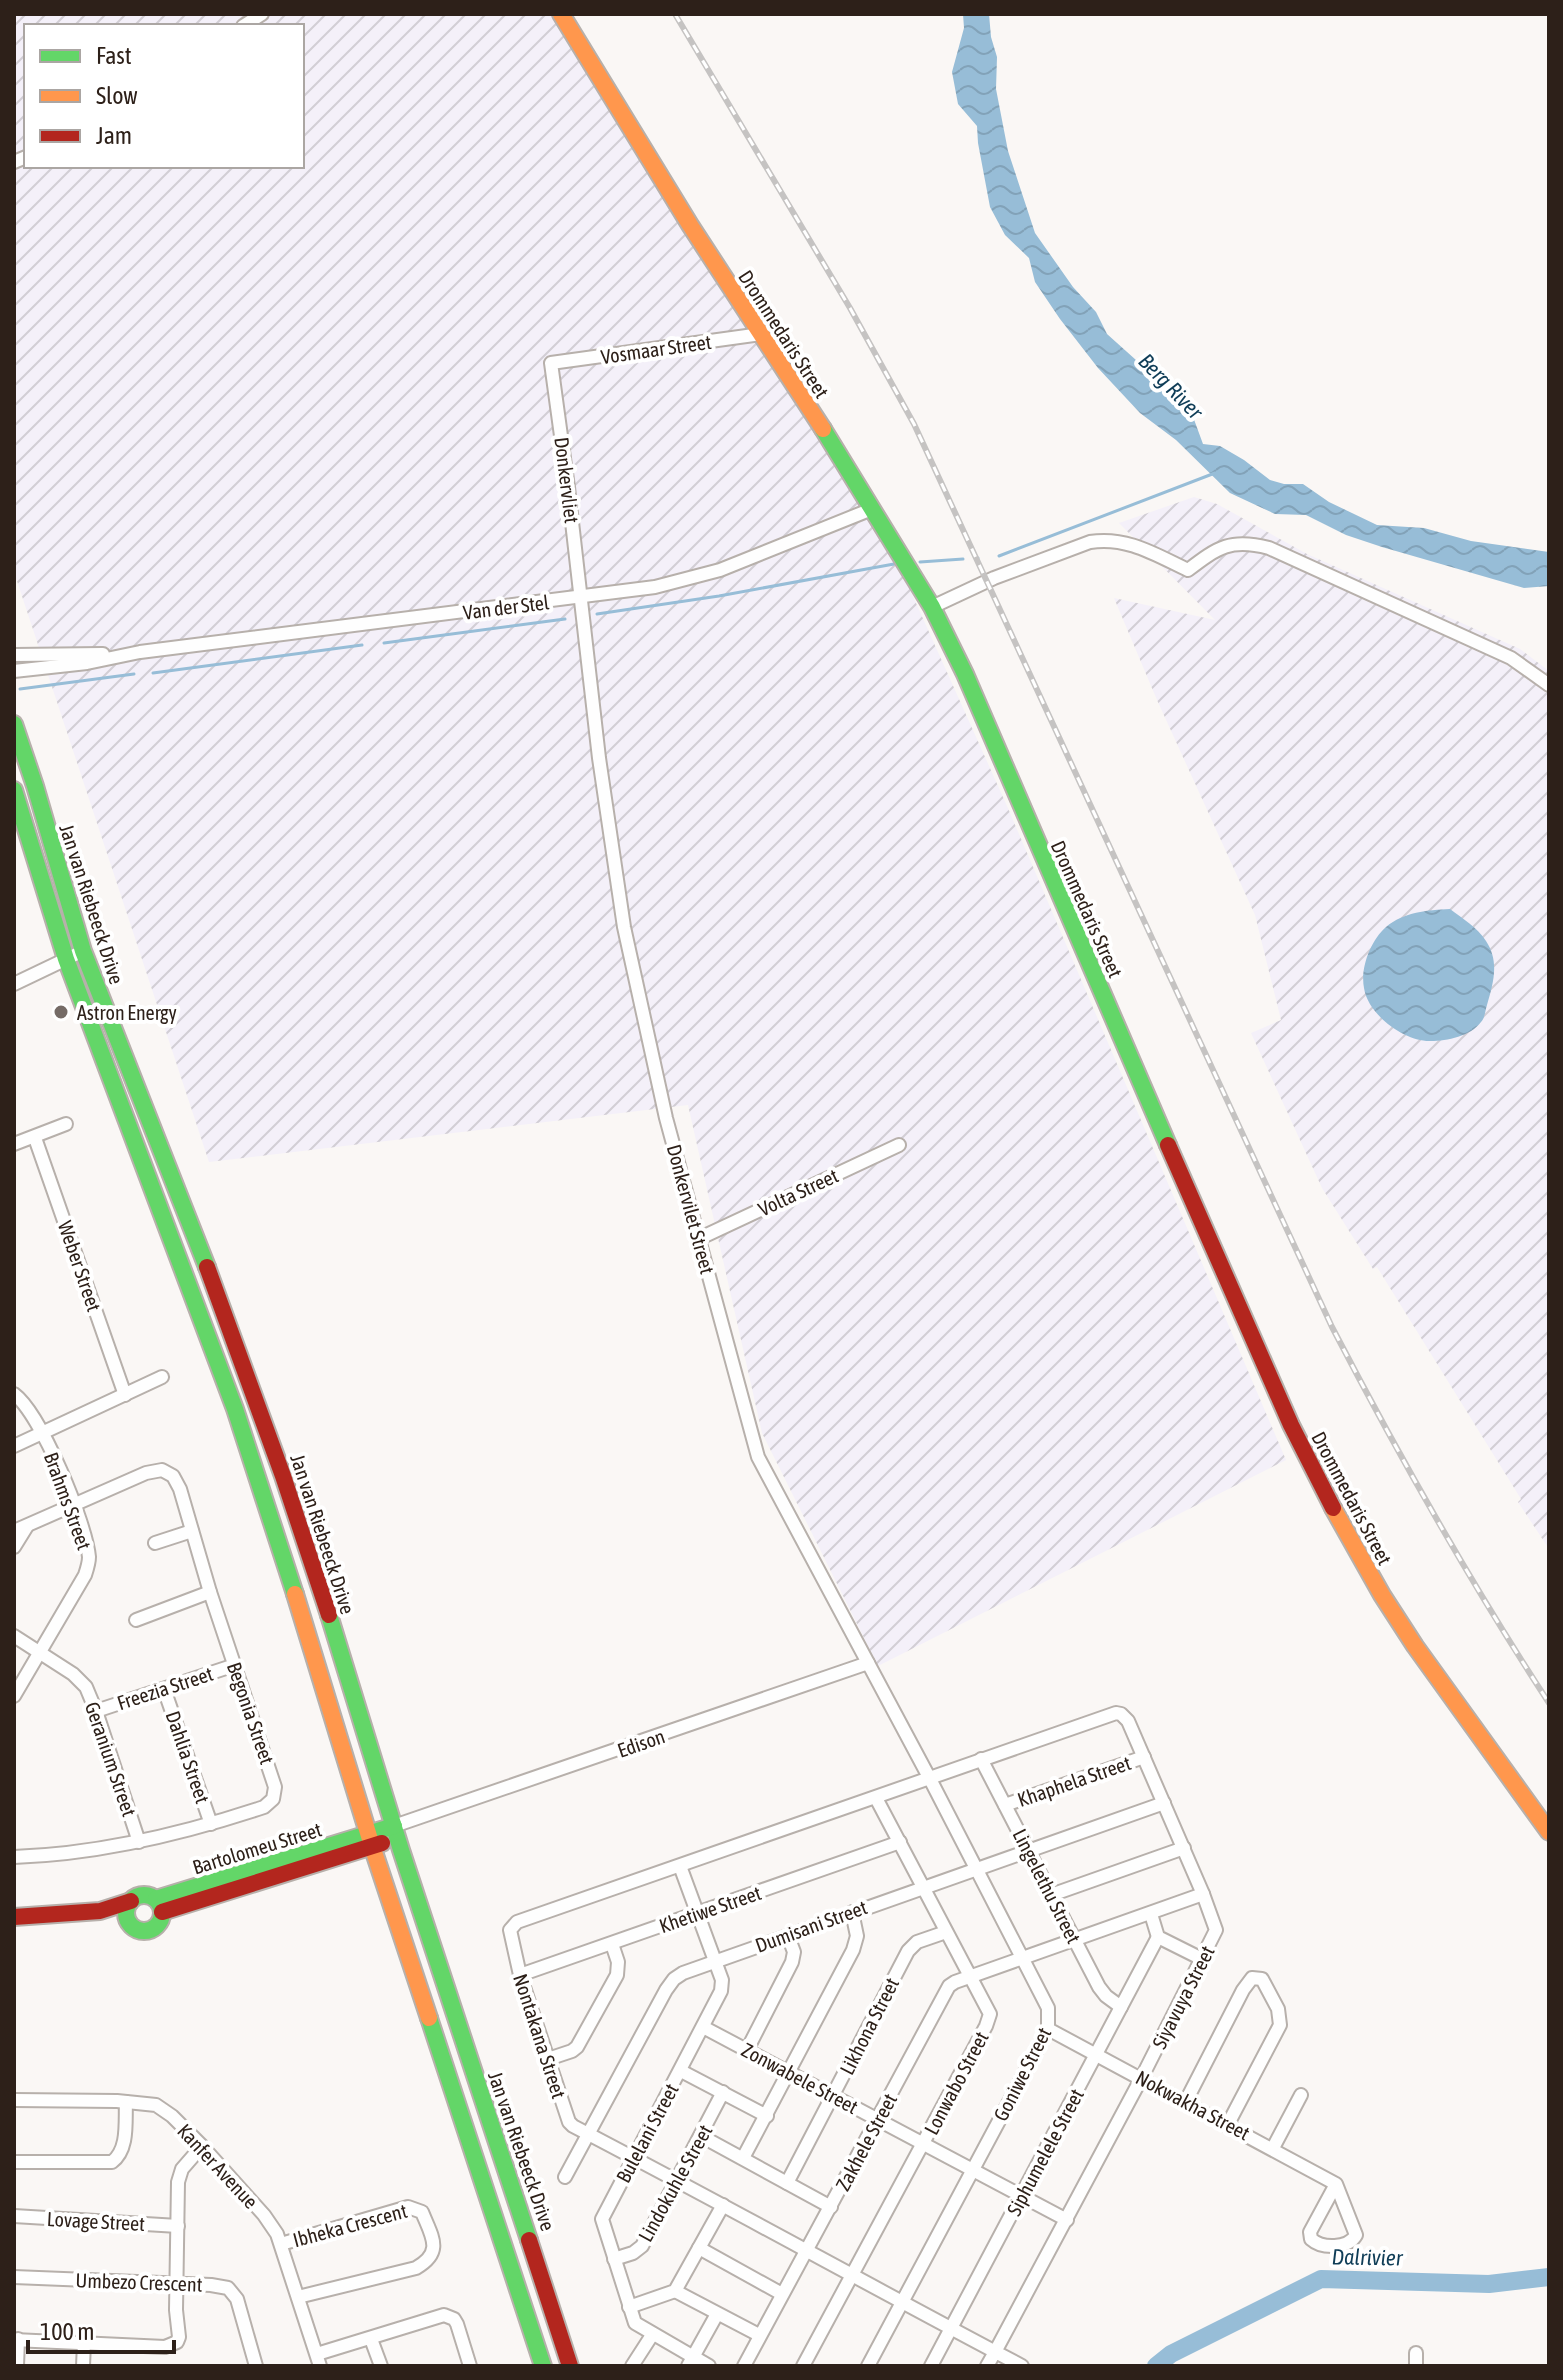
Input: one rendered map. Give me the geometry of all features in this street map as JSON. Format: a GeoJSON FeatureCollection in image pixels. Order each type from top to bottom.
{"type":"FeatureCollection","features":[{"type":"Feature","properties":{"kind":"main road","name":"Drommedaris Street"},"geometry":{"type":"LineString","coordinates":[[561,14],[690,225],[932,607],[965,674],[1314,1474],[1390,1608],[1549,1832]]}},
{"type":"Feature","properties":{"kind":"main road","name":"Jan van Riebeeck Drive"},"geometry":{"type":"LineString","coordinates":[[14,724],[83,951],[253,1389],[330,1618],[396,1832],[570,2366]]}},
{"type":"Feature","properties":{"kind":"main road","name":"Jan van Riebeeck Drive"},"geometry":{"type":"LineString","coordinates":[[14,790],[66,959],[220,1365],[543,2366]]}},
{"type":"Feature","properties":{"kind":"main road","name":"Bartolomeu Street"},"geometry":{"type":"LineString","coordinates":[[159,1906],[396,1832]]}},
{"type":"Feature","properties":{"kind":"main road","name":"Bartolomeu Street"},"geometry":{"type":"LineString","coordinates":[[14,1917],[100,1911],[143,1895],[159,1906],[161,1919],[151,1929],[138,1929],[100,1911]]}},
{"type":"Feature","properties":{"kind":"main road"},"geometry":{"type":"LineString","coordinates":[[131,1901],[126,1913],[132,1926]]}},
{"type":"Feature","properties":{"kind":"street"},"geometry":{"type":"LineString","coordinates":[[242,22],[262,14]]}},
{"type":"Feature","properties":{"kind":"street","name":"Vosmaar Street"},"geometry":{"type":"LineString","coordinates":[[551,363],[761,334]]}},
{"type":"Feature","properties":{"kind":"street","name":"Donkervliet"},"geometry":{"type":"LineString","coordinates":[[551,363],[581,598]]}},
{"type":"Feature","properties":{"kind":"street","name":"Van der Stel"},"geometry":{"type":"LineString","coordinates":[[14,671],[87,663],[127,654],[581,598],[688,580],[872,509]]}},
{"type":"Feature","properties":{"kind":"street"},"geometry":{"type":"LineString","coordinates":[[932,607],[994,578],[1090,542],[1106,540],[1136,546],[1188,570],[1224,546],[1239,542],[1269,548],[1511,658],[1549,685]]}},
{"type":"Feature","properties":{"kind":"street","name":"Donkervilet Street"},"geometry":{"type":"LineString","coordinates":[[581,598],[599,758],[638,1002],[698,1239],[758,1457],[930,1779]]}},
{"type":"Feature","properties":{"kind":"street","name":"Van der Stel"},"geometry":{"type":"LineString","coordinates":[[14,655],[127,654]]}},
{"type":"Feature","properties":{"kind":"street"},"geometry":{"type":"LineString","coordinates":[[14,984],[83,951]]}},
{"type":"Feature","properties":{"kind":"street"},"geometry":{"type":"LineString","coordinates":[[14,1144],[66,1124]]}},
{"type":"Feature","properties":{"kind":"street","name":"Weber Street"},"geometry":{"type":"LineString","coordinates":[[35,1138],[125,1395]]}},
{"type":"Feature","properties":{"kind":"street","name":"Volta Street"},"geometry":{"type":"LineString","coordinates":[[698,1239],[899,1145]]}},
{"type":"Feature","properties":{"kind":"street"},"geometry":{"type":"LineString","coordinates":[[14,1446],[162,1377]]}},
{"type":"Feature","properties":{"kind":"street","name":"Brahms Street"},"geometry":{"type":"LineString","coordinates":[[14,1394],[26,1405],[43,1433],[73,1505],[87,1547],[88,1565],[14,1696]]}},
{"type":"Feature","properties":{"kind":"street","name":"Begonia Street"},"geometry":{"type":"LineString","coordinates":[[14,1857],[72,1853],[139,1842],[264,1807],[274,1793],[273,1777],[210,1592],[176,1480],[162,1470],[146,1473],[73,1505]]}},
{"type":"Feature","properties":{"kind":"street"},"geometry":{"type":"LineString","coordinates":[[14,1547],[20,1528],[73,1505]]}},
{"type":"Feature","properties":{"kind":"street"},"geometry":{"type":"LineString","coordinates":[[155,1543],[192,1531]]}},
{"type":"Feature","properties":{"kind":"street"},"geometry":{"type":"LineString","coordinates":[[136,1620],[210,1592]]}},
{"type":"Feature","properties":{"kind":"street","name":"Geranium Street"},"geometry":{"type":"LineString","coordinates":[[14,1636],[81,1680],[96,1711],[139,1842]]}},
{"type":"Feature","properties":{"kind":"street","name":"Edison"},"geometry":{"type":"LineString","coordinates":[[396,1832],[413,1820],[868,1663]]}},
{"type":"Feature","properties":{"kind":"street","name":"Freezia Street"},"geometry":{"type":"LineString","coordinates":[[96,1711],[235,1665]]}},
{"type":"Feature","properties":{"kind":"street","name":"Dahlia Street"},"geometry":{"type":"LineString","coordinates":[[164,1689],[211,1824]]}},
{"type":"Feature","properties":{"kind":"street","name":"Siyavuya Street"},"geometry":{"type":"LineString","coordinates":[[930,1779],[1116,1713],[1121,1714],[1128,1721],[1144,1757],[1216,1930],[1067,2220],[987,2366]]}},
{"type":"Feature","properties":{"kind":"street","name":"Khaphela Street"},"geometry":{"type":"LineString","coordinates":[[1005,1805],[1144,1757]]}},
{"type":"Feature","properties":{"kind":"street","name":"Lingelethu Street"},"geometry":{"type":"LineString","coordinates":[[981,1759],[1099,1987],[1121,2007]]}},
{"type":"Feature","properties":{"kind":"street","name":"Nontakana Street"},"geometry":{"type":"LineString","coordinates":[[930,1779],[517,1922],[509,1935],[566,2117],[573,2126],[1022,2366]]}},
{"type":"Feature","properties":{"kind":"street","name":"Goniwe Street"},"geometry":{"type":"LineString","coordinates":[[868,2366],[1048,2029],[1050,2019],[1045,1998],[930,1779]]}},
{"type":"Feature","properties":{"kind":"street","name":"Lonwabo Street"},"geometry":{"type":"LineString","coordinates":[[803,2366],[989,2020],[989,2008],[876,1798]]}},
{"type":"Feature","properties":{"kind":"street","name":"Dumisani Street"},"geometry":{"type":"LineString","coordinates":[[565,2177],[674,1979],[715,1960],[1164,1803]]}},
{"type":"Feature","properties":{"kind":"street","name":"Khetiwe Street"},"geometry":{"type":"LineString","coordinates":[[520,1975],[900,1842]]}},
{"type":"Feature","properties":{"kind":"street"},"geometry":{"type":"LineString","coordinates":[[1051,1895],[1184,1848]]}},
{"type":"Feature","properties":{"kind":"street","name":"Bulelani Street"},"geometry":{"type":"LineString","coordinates":[[680,1866],[722,1986],[681,2071],[602,2219],[635,2323],[691,2362],[709,2366]]}},
{"type":"Feature","properties":{"kind":"street"},"geometry":{"type":"LineString","coordinates":[[1023,1959],[1203,1894]]}},
{"type":"Feature","properties":{"kind":"street"},"geometry":{"type":"LineString","coordinates":[[743,2158],[856,1943],[857,1930],[852,1912]]}},
{"type":"Feature","properties":{"kind":"street"},"geometry":{"type":"LineString","coordinates":[[1151,1914],[1158,1937],[1202,1959]]}},
{"type":"Feature","properties":{"kind":"street","name":"Likhona Street"},"geometry":{"type":"LineString","coordinates":[[787,2183],[908,1951],[917,1942],[946,1932]]}},
{"type":"Feature","properties":{"kind":"street"},"geometry":{"type":"LineString","coordinates":[[747,2050],[792,1962],[794,1952],[788,1936]]}},
{"type":"Feature","properties":{"kind":"street","name":"Siphumelele Street"},"geometry":{"type":"LineString","coordinates":[[931,2366],[1158,1937]]}},
{"type":"Feature","properties":{"kind":"street"},"geometry":{"type":"LineString","coordinates":[[548,2059],[577,2047],[618,1969],[612,1944]]}},
{"type":"Feature","properties":{"kind":"street","name":"Zakhele Street"},"geometry":{"type":"LineString","coordinates":[[744,2366],[945,1992],[955,1982],[1023,1959]]}},
{"type":"Feature","properties":{"kind":"street"},"geometry":{"type":"LineString","coordinates":[[1186,2101],[1243,1990],[1252,1978],[1262,1979],[1278,2009],[1280,2025],[1228,2124]]}},
{"type":"Feature","properties":{"kind":"street","name":"Zonwabele Street"},"geometry":{"type":"LineString","coordinates":[[703,2027],[1067,2220]]}},
{"type":"Feature","properties":{"kind":"street","name":"Nokwakha Street"},"geometry":{"type":"LineString","coordinates":[[1048,2029],[1098,2053],[1336,2184]]}},
{"type":"Feature","properties":{"kind":"street"},"geometry":{"type":"LineString","coordinates":[[681,2071],[767,2116]]}},
{"type":"Feature","properties":{"kind":"street","name":"Lindokuhle Street"},"geometry":{"type":"LineString","coordinates":[[614,2259],[633,2253],[642,2246],[723,2092]]}},
{"type":"Feature","properties":{"kind":"street"},"geometry":{"type":"LineString","coordinates":[[1273,2148],[1301,2095]]}},
{"type":"Feature","properties":{"kind":"street","name":"Kanfer Avenue"},"geometry":{"type":"LineString","coordinates":[[14,2100],[147,2103],[164,2110],[202,2146],[264,2215],[281,2244],[318,2360]]}},
{"type":"Feature","properties":{"kind":"street"},"geometry":{"type":"LineString","coordinates":[[14,2162],[112,2162],[122,2151],[126,2102]]}},
{"type":"Feature","properties":{"kind":"street"},"geometry":{"type":"LineString","coordinates":[[701,2136],[831,2207]]}},
{"type":"Feature","properties":{"kind":"street"},"geometry":{"type":"LineString","coordinates":[[17,2366],[16,2340],[172,2346],[179,2337],[176,2310],[180,2175],[185,2163],[202,2146]]}},
{"type":"Feature","properties":{"kind":"street"},"geometry":{"type":"LineString","coordinates":[[1336,2184],[1356,2235],[1346,2245],[1320,2245],[1311,2239],[1310,2232],[1336,2184]]}},
{"type":"Feature","properties":{"kind":"street"},"geometry":{"type":"LineString","coordinates":[[629,2307],[675,2291],[723,2205]]}},
{"type":"Feature","properties":{"kind":"street","name":"Ibheka Crescent"},"geometry":{"type":"LineString","coordinates":[[281,2244],[408,2207],[422,2212],[432,2237],[433,2252],[429,2261],[416,2268],[298,2297]]}},
{"type":"Feature","properties":{"kind":"street","name":"Lovage Street"},"geometry":{"type":"LineString","coordinates":[[14,2216],[178,2226]]}},
{"type":"Feature","properties":{"kind":"street"},"geometry":{"type":"LineString","coordinates":[[699,2248],[782,2294]]}},
{"type":"Feature","properties":{"kind":"street","name":"Umbezo Crescent"},"geometry":{"type":"LineString","coordinates":[[14,2277],[221,2286],[233,2293],[256,2366]]}},
{"type":"Feature","properties":{"kind":"street"},"geometry":{"type":"LineString","coordinates":[[675,2291],[759,2335]]}},
{"type":"Feature","properties":{"kind":"street"},"geometry":{"type":"LineString","coordinates":[[691,2362],[717,2314]]}},
{"type":"Feature","properties":{"kind":"street"},"geometry":{"type":"LineString","coordinates":[[318,2360],[444,2315],[454,2319],[457,2324],[470,2366]]}},
{"type":"Feature","properties":{"kind":"street"},"geometry":{"type":"LineString","coordinates":[[632,2366],[652,2335]]}},
{"type":"Feature","properties":{"kind":"street"},"geometry":{"type":"LineString","coordinates":[[371,2339],[381,2366]]}},
{"type":"Feature","properties":{"kind":"street"},"geometry":{"type":"LineString","coordinates":[[83,2366],[84,2343]]}},
{"type":"Feature","properties":{"kind":"shaded area"},"geometry":{"type":"Polygon","coordinates":[[[14,14],[556,14],[840,467],[903,574],[1007,806],[1286,1460],[878,1666],[762,1433],[688,1105],[209,1162],[14,572],[14,14]]]}},
{"type":"Feature","properties":{"kind":"shaded area"},"geometry":{"type":"Polygon","coordinates":[[[1194,497],[1217,504],[1307,554],[1520,649],[1549,671],[1549,1549],[1377,1267],[1373,1269],[1322,1188],[1251,1033],[1281,1020],[1255,915],[1114,598],[1215,620],[1119,523],[1194,497]]]}},
{"type":"Feature","properties":{"kind":"water"},"geometry":{"type":"Polygon","coordinates":[[[963,14],[989,14],[997,57],[996,89],[1008,151],[1035,233],[1073,287],[1096,312],[1107,334],[1192,414],[1203,444],[1220,446],[1270,480],[1303,484],[1329,502],[1377,525],[1424,528],[1471,541],[1549,552],[1549,586],[1524,588],[1346,535],[1306,515],[1275,514],[1230,493],[1176,440],[1140,413],[1098,368],[1060,319],[1035,282],[1029,258],[1005,235],[990,207],[977,126],[958,104],[952,72],[964,28],[963,14]]]}},
{"type":"Feature","properties":{"kind":"water"},"geometry":{"type":"Polygon","coordinates":[[[1450,909],[1486,941],[1494,965],[1491,989],[1483,1018],[1477,1027],[1458,1037],[1421,1040],[1399,1032],[1372,1008],[1364,988],[1365,963],[1376,939],[1393,922],[1416,913],[1450,909]]]}},
{"type":"Feature","properties":{"kind":"waterway"},"geometry":{"type":"LineString","coordinates":[[999,556],[1215,473]]}},
{"type":"Feature","properties":{"kind":"waterway"},"geometry":{"type":"LineString","coordinates":[[920,562],[963,559]]}},
{"type":"Feature","properties":{"kind":"waterway"},"geometry":{"type":"LineString","coordinates":[[597,614],[719,596],[894,564]]}},
{"type":"Feature","properties":{"kind":"waterway"},"geometry":{"type":"LineString","coordinates":[[384,643],[565,619]]}},
{"type":"Feature","properties":{"kind":"waterway"},"geometry":{"type":"LineString","coordinates":[[153,673],[362,645]]}},
{"type":"Feature","properties":{"kind":"waterway"},"geometry":{"type":"LineString","coordinates":[[20,689],[134,674]]}},
{"type":"Feature","properties":{"kind":"waterway","name":"Dalrivier"},"geometry":{"type":"LineString","coordinates":[[1156,2366],[1171,2354],[1321,2279],[1489,2284],[1549,2277]]}},
{"type":"Feature","properties":{"kind":"railway"},"geometry":{"type":"LineString","coordinates":[[675,14],[850,308],[914,424],[1332,1327],[1436,1518],[1549,1703]]}},
{"type":"Feature","properties":{"kind":"traffic: fast"},"geometry":{"type":"LineString","coordinates":[[823,429],[932,607],[965,674],[1168,1145]]}},
{"type":"Feature","properties":{"kind":"traffic: fast"},"geometry":{"type":"LineString","coordinates":[[14,724],[83,951],[207,1267]]}},
{"type":"Feature","properties":{"kind":"traffic: fast"},"geometry":{"type":"LineString","coordinates":[[14,790],[66,959],[235,1409],[295,1594]]}},
{"type":"Feature","properties":{"kind":"traffic: fast"},"geometry":{"type":"LineString","coordinates":[[329,1615],[401,1850],[529,2240]]}},
{"type":"Feature","properties":{"kind":"traffic: fast"},"geometry":{"type":"LineString","coordinates":[[156,1899],[394,1826]]}},
{"type":"Feature","properties":{"kind":"traffic: fast"},"geometry":{"type":"LineString","coordinates":[[144,1895],[156,1901],[162,1913],[156,1925],[144,1931],[132,1925],[126,1913],[132,1901],[144,1895]]}},
{"type":"Feature","properties":{"kind":"traffic: fast"},"geometry":{"type":"LineString","coordinates":[[429,2018],[543,2366]]}},
{"type":"Feature","properties":{"kind":"traffic: slow"},"geometry":{"type":"LineString","coordinates":[[561,14],[690,225],[823,429]]}},
{"type":"Feature","properties":{"kind":"traffic: slow"},"geometry":{"type":"LineString","coordinates":[[1333,1508],[1415,1646],[1549,1832]]}},
{"type":"Feature","properties":{"kind":"traffic: slow"},"geometry":{"type":"LineString","coordinates":[[295,1594],[372,1846],[429,2018]]}},
{"type":"Feature","properties":{"kind":"traffic: jam"},"geometry":{"type":"LineString","coordinates":[[1168,1145],[1291,1425],[1333,1508]]}},
{"type":"Feature","properties":{"kind":"traffic: jam"},"geometry":{"type":"LineString","coordinates":[[207,1267],[283,1476],[329,1615]]}},
{"type":"Feature","properties":{"kind":"traffic: jam"},"geometry":{"type":"LineString","coordinates":[[162,1912],[382,1843]]}},
{"type":"Feature","properties":{"kind":"traffic: jam"},"geometry":{"type":"LineString","coordinates":[[14,1917],[100,1911],[131,1901]]}},
{"type":"Feature","properties":{"kind":"traffic: jam"},"geometry":{"type":"LineString","coordinates":[[529,2240],[570,2366]]}},
{"type":"Feature","properties":{"kind":"place","name":"Astron Energy"},"geometry":{"type":"Point","coordinates":[61,1012]}},
{"type":"Feature","properties":{"kind":"water label","name":"Berg River"},"geometry":{"type":"Point","coordinates":[1171,386]}}]}
